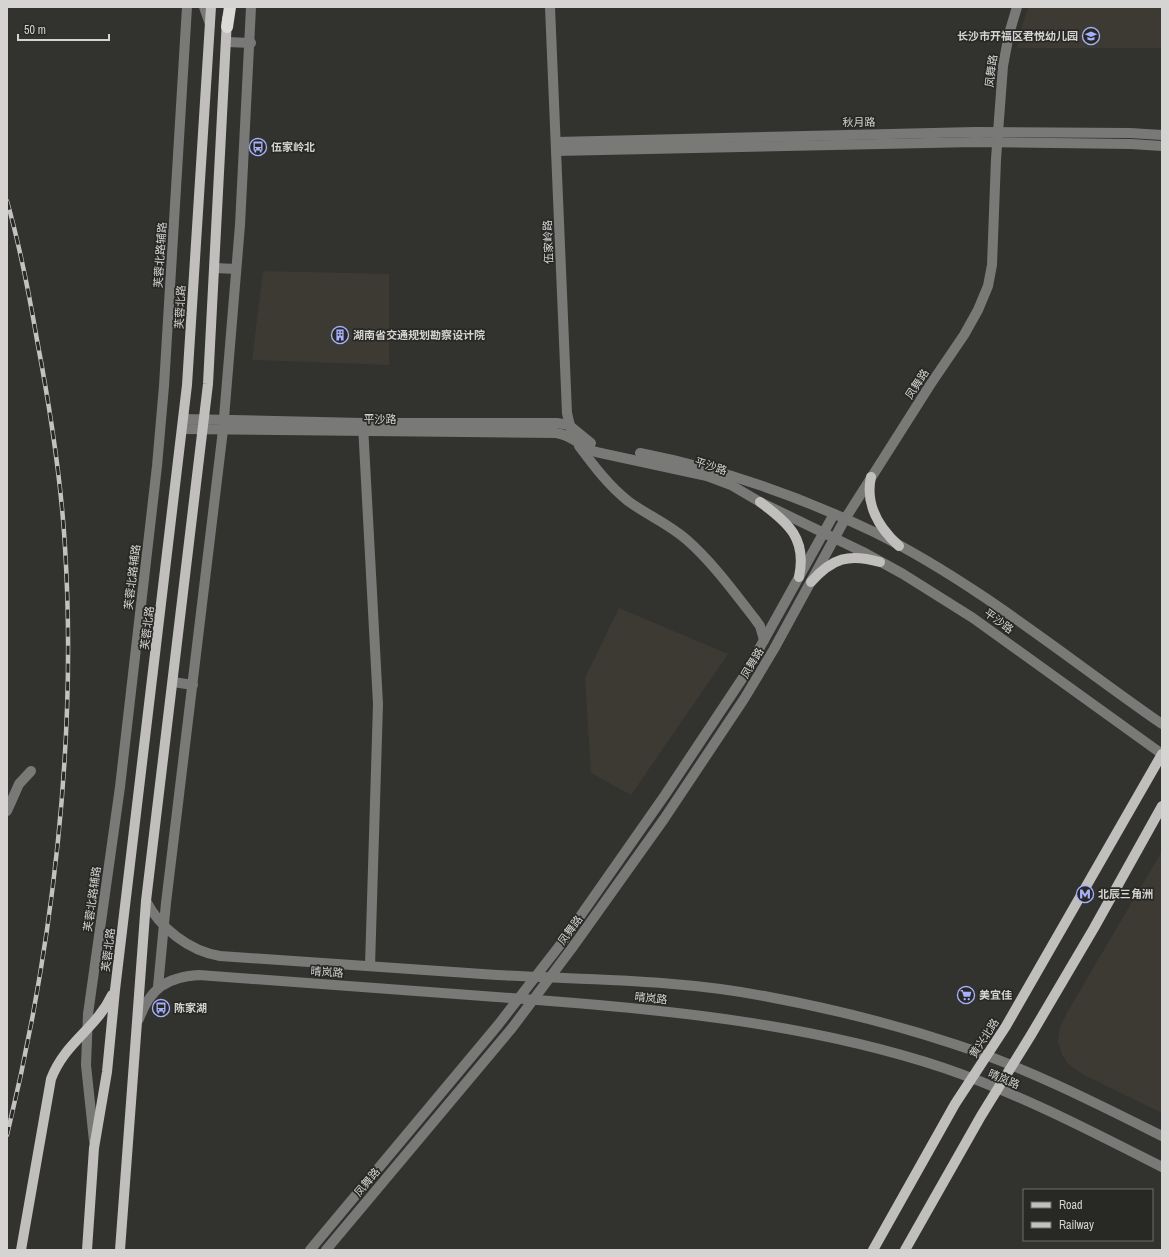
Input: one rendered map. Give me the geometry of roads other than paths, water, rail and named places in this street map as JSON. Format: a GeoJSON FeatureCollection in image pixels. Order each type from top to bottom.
{"type":"FeatureCollection","features":[{"type":"Feature","properties":{"kind":"highway"},"geometry":{"type":"LineString","coordinates":[[227,27],[230,7]]}},
{"type":"Feature","properties":{"kind":"main road","name":"芙蓉北路"},"geometry":{"type":"LineString","coordinates":[[86,1250],[94,1148],[107,1072],[115,990],[187,386],[210,26],[209,7]]}},
{"type":"Feature","properties":{"kind":"main road"},"geometry":{"type":"LineString","coordinates":[[120,1250],[126,1193],[136,1026],[146,901],[208,384],[227,27]]}},
{"type":"Feature","properties":{"kind":"main road"},"geometry":{"type":"LineString","coordinates":[[871,476],[869,487],[872,506],[884,531],[899,546]]}},
{"type":"Feature","properties":{"kind":"main road"},"geometry":{"type":"LineString","coordinates":[[760,502],[783,519],[795,535],[801,552],[799,577]]}},
{"type":"Feature","properties":{"kind":"main road"},"geometry":{"type":"LineString","coordinates":[[811,582],[829,564],[841,560],[863,558],[880,562]]}},
{"type":"Feature","properties":{"kind":"main road","name":"黄兴北路"},"geometry":{"type":"LineString","coordinates":[[873,1250],[955,1104],[1014,1013],[1162,754]]}},
{"type":"Feature","properties":{"kind":"main road"},"geometry":{"type":"LineString","coordinates":[[905,1250],[998,1089],[1090,935],[1162,806]]}},
{"type":"Feature","properties":{"kind":"main road"},"geometry":{"type":"LineString","coordinates":[[21,1250],[51,1079],[63,1054],[100,1016],[115,990]]}},
{"type":"Feature","properties":{"kind":"street","name":"芙蓉北路辅路"},"geometry":{"type":"LineString","coordinates":[[94,1148],[86,1065],[88,1029],[101,920],[120,788],[157,466],[164,386],[187,7]]}},
{"type":"Feature","properties":{"kind":"street"},"geometry":{"type":"LineString","coordinates":[[204,7],[210,26]]}},
{"type":"Feature","properties":{"kind":"street"},"geometry":{"type":"LineString","coordinates":[[136,1026],[150,996],[158,987],[223,425],[236,269],[252,7]]}},
{"type":"Feature","properties":{"kind":"street","name":"伍家岭路"},"geometry":{"type":"LineString","coordinates":[[550,7],[567,413],[569,425],[576,441],[608,483],[628,501],[669,526],[692,545],[712,566],[760,626],[764,640]]}},
{"type":"Feature","properties":{"kind":"street","name":"凤舞路"},"geometry":{"type":"LineString","coordinates":[[326,1250],[512,1028],[551,977],[664,819],[736,712],[774,649],[845,519],[871,476],[964,335],[978,310],[988,286],[992,265],[997,142],[1003,66],[1009,34],[1017,7]]}},
{"type":"Feature","properties":{"kind":"street"},"geometry":{"type":"LineString","coordinates":[[226,42],[250,43]]}},
{"type":"Feature","properties":{"kind":"street","name":"秋月路"},"geometry":{"type":"LineString","coordinates":[[556,146],[998,132],[1130,133],[1162,135]]}},
{"type":"Feature","properties":{"kind":"street","name":"秋月路"},"geometry":{"type":"LineString","coordinates":[[556,146],[997,142],[1131,144],[1162,146]]}},
{"type":"Feature","properties":{"kind":"street"},"geometry":{"type":"LineString","coordinates":[[215,268],[236,269]]}},
{"type":"Feature","properties":{"kind":"street","name":"平沙路"},"geometry":{"type":"LineString","coordinates":[[182,424],[363,427],[556,433],[570,436],[588,449],[596,452],[707,476],[731,485],[760,502],[880,562],[973,618],[1162,754]]}},
{"type":"Feature","properties":{"kind":"street","name":"平沙路"},"geometry":{"type":"LineString","coordinates":[[363,427],[569,425],[592,443],[708,468],[783,493],[845,519],[899,546],[966,586],[1162,724]]}},
{"type":"Feature","properties":{"kind":"street"},"geometry":{"type":"LineString","coordinates":[[363,427],[378,704],[370,966]]}},
{"type":"Feature","properties":{"kind":"street","name":"凤舞路"},"geometry":{"type":"LineString","coordinates":[[310,1250],[519,998],[560,945],[701,741],[744,676],[834,514]]}},
{"type":"Feature","properties":{"kind":"street"},"geometry":{"type":"LineString","coordinates":[[173,682],[193,685]]}},
{"type":"Feature","properties":{"kind":"street"},"geometry":{"type":"LineString","coordinates":[[7,811],[18,784],[31,772]]}},
{"type":"Feature","properties":{"kind":"street","name":"晴岚路"},"geometry":{"type":"LineString","coordinates":[[146,901],[156,918],[164,926],[191,946],[209,954],[703,988],[762,996],[887,1024],[959,1045],[1012,1066],[1046,1080],[1162,1136]]}},
{"type":"Feature","properties":{"kind":"street","name":"晴岚路"},"geometry":{"type":"LineString","coordinates":[[158,987],[185,976],[199,975],[533,999],[704,1016],[788,1030],[886,1051],[944,1068],[998,1089],[1097,1133],[1162,1168]]}},
{"type":"Feature","properties":{"kind":"railway"},"geometry":{"type":"LineString","coordinates":[[7,201],[27,287],[54,443],[61,495],[68,620],[64,768],[58,843],[49,917],[37,991],[7,1135]]}},
{"type":"Feature","properties":{"kind":"place","name":"长沙市开福区君悦幼儿园"},"geometry":{"type":"Point","coordinates":[1091,36]}},
{"type":"Feature","properties":{"kind":"place","name":"伍家岭北"},"geometry":{"type":"Point","coordinates":[258,147]}},
{"type":"Feature","properties":{"kind":"place","name":"湖南省交通规划勘察设计院"},"geometry":{"type":"Point","coordinates":[340,335]}},
{"type":"Feature","properties":{"kind":"place","name":"北辰三角洲"},"geometry":{"type":"Point","coordinates":[1085,894]}},
{"type":"Feature","properties":{"kind":"place","name":"美宜佳"},"geometry":{"type":"Point","coordinates":[966,995]}},
{"type":"Feature","properties":{"kind":"place","name":"陈家湖"},"geometry":{"type":"Point","coordinates":[161,1008]}}]}
